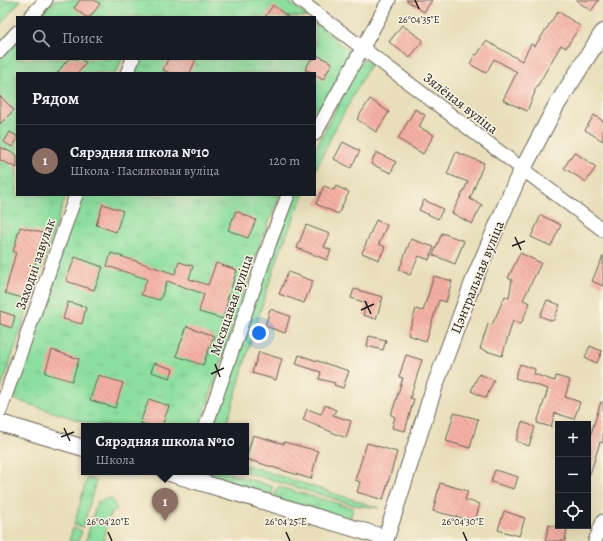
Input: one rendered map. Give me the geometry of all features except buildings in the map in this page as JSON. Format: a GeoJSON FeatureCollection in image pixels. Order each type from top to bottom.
{"type":"FeatureCollection","features":[{"type":"Feature","properties":{"kind":"street"},"geometry":{"type":"LineString","coordinates":[[31,16],[46,0]]}},
{"type":"Feature","properties":{"kind":"street","name":"Зялёная вуліца"},"geometry":{"type":"LineString","coordinates":[[299,0],[603,230]]}},
{"type":"Feature","properties":{"kind":"street"},"geometry":{"type":"LineString","coordinates":[[316,132],[389,0]]}},
{"type":"Feature","properties":{"kind":"street","name":"Цэнтральная вуліца"},"geometry":{"type":"LineString","coordinates":[[389,540],[431,398],[475,277],[521,169],[556,106],[603,32]]}},
{"type":"Feature","properties":{"kind":"street"},"geometry":{"type":"LineString","coordinates":[[0,50],[16,33]]}},
{"type":"Feature","properties":{"kind":"street"},"geometry":{"type":"LineString","coordinates":[[127,72],[133,60]]}},
{"type":"Feature","properties":{"kind":"street","name":"Заходні завулак"},"geometry":{"type":"LineString","coordinates":[[0,411],[76,196]]}},
{"type":"Feature","properties":{"kind":"street","name":"Месяцавая вуліца"},"geometry":{"type":"LineString","coordinates":[[207,423],[270,242],[288,196]]}},
{"type":"Feature","properties":{"kind":"street"},"geometry":{"type":"LineString","coordinates":[[0,423],[81,447]]}},
{"type":"Feature","properties":{"kind":"street"},"geometry":{"type":"LineString","coordinates":[[189,475],[389,540]]}},
{"type":"Feature","properties":{"kind":"street"},"geometry":{"type":"LineString","coordinates":[[595,541],[603,521]]}},
{"type":"Feature","properties":{"kind":"green space"},"geometry":{"type":"Polygon","coordinates":[[[0,0],[21,0],[0,25],[0,0]]]}},
{"type":"Feature","properties":{"kind":"green space"},"geometry":{"type":"Polygon","coordinates":[[[54,0],[286,0],[307,16],[40,16],[54,0]]]}},
{"type":"Feature","properties":{"kind":"green space"},"geometry":{"type":"Polygon","coordinates":[[[316,23],[347,49],[349,54],[316,122],[316,72],[134,72],[140,60],[316,60],[316,23]]]}},
{"type":"Feature","properties":{"kind":"green space"},"geometry":{"type":"Polygon","coordinates":[[[16,41],[16,60],[122,60],[116,72],[16,72],[16,196],[66,196],[0,392],[0,60],[16,41]]]}},
{"type":"Feature","properties":{"kind":"green space"},"geometry":{"type":"Polygon","coordinates":[[[364,59],[371,63],[335,129],[316,169],[316,148],[360,61],[364,59]]]}},
{"type":"Feature","properties":{"kind":"green space"},"geometry":{"type":"Polygon","coordinates":[[[80,196],[280,196],[261,241],[201,423],[88,423],[13,399],[11,395],[80,196]]]}},
{"type":"Feature","properties":{"kind":"green space"},"geometry":{"type":"Polygon","coordinates":[[[294,196],[304,196],[280,251],[270,280],[227,423],[214,423],[263,277],[294,196]]]}},
{"type":"Feature","properties":{"kind":"green space"},"geometry":{"type":"Polygon","coordinates":[[[249,466],[379,508],[354,505],[249,473],[249,466]]]}},
{"type":"Feature","properties":{"kind":"green space"},"geometry":{"type":"Polygon","coordinates":[[[209,475],[235,475],[271,486],[273,487],[271,496],[209,475]]]}},
{"type":"Feature","properties":{"kind":"green space"},"geometry":{"type":"Polygon","coordinates":[[[87,478],[96,481],[83,527],[74,525],[87,478]]]}},
{"type":"Feature","properties":{"kind":"green space"},"geometry":{"type":"Polygon","coordinates":[[[279,487],[353,508],[350,519],[274,497],[277,488],[279,487]]]}},
{"type":"Feature","properties":{"kind":"green space"},"geometry":{"type":"Polygon","coordinates":[[[111,498],[117,510],[111,512],[103,541],[86,541],[97,502],[111,498]]]}},
{"type":"Feature","properties":{"kind":"green space"},"geometry":{"type":"Polygon","coordinates":[[[73,528],[82,531],[78,541],[69,541],[73,528]]]}},
{"type":"Feature","properties":{"kind":"place","name":"Сярэдняя школа №10"},"geometry":{"type":"Point","coordinates":[165,521]}}]}
